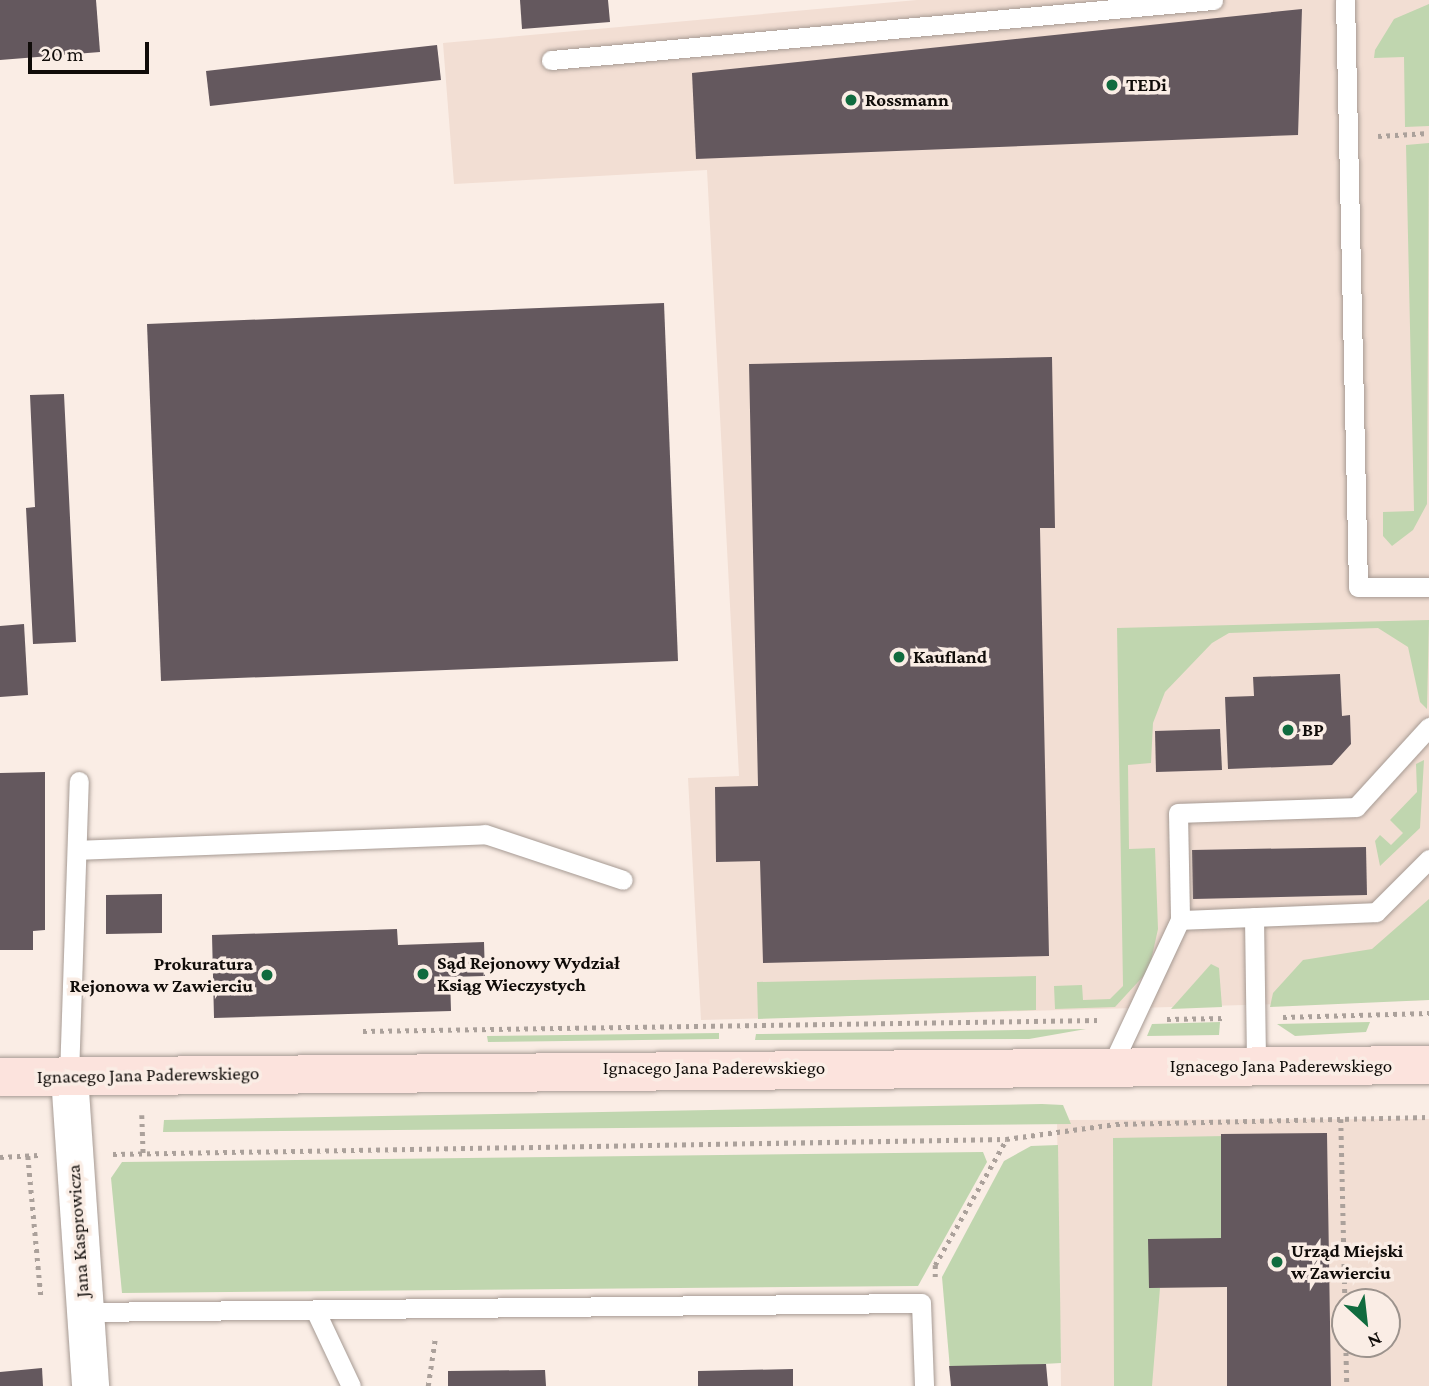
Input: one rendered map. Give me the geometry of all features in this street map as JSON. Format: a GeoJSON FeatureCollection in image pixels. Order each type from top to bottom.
{"type":"FeatureCollection","features":[{"type":"Feature","properties":{"kind":"main road","name":"Ignacego Jana Paderewskiego"},"geometry":{"type":"LineString","coordinates":[[0,1077],[1429,1065]]}},
{"type":"Feature","properties":{"kind":"street","name":"Jana Kasprowicza"},"geometry":{"type":"LineString","coordinates":[[69,1076],[72,1154],[90,1386]]}},
{"type":"Feature","properties":{"kind":"lane"},"geometry":{"type":"LineString","coordinates":[[551,61],[1213,0]]}},
{"type":"Feature","properties":{"kind":"lane"},"geometry":{"type":"LineString","coordinates":[[1346,0],[1358,587],[1429,587]]}},
{"type":"Feature","properties":{"kind":"lane"},"geometry":{"type":"LineString","coordinates":[[1111,1067],[1180,920],[1178,813],[1356,807],[1429,727]]}},
{"type":"Feature","properties":{"kind":"lane"},"geometry":{"type":"LineString","coordinates":[[69,1076],[79,781]]}},
{"type":"Feature","properties":{"kind":"lane"},"geometry":{"type":"LineString","coordinates":[[77,850],[485,834],[623,880]]}},
{"type":"Feature","properties":{"kind":"lane"},"geometry":{"type":"LineString","coordinates":[[1180,920],[1376,912],[1429,859]]}},
{"type":"Feature","properties":{"kind":"lane"},"geometry":{"type":"LineString","coordinates":[[1254,917],[1256,1066]]}},
{"type":"Feature","properties":{"kind":"lane"},"geometry":{"type":"LineString","coordinates":[[83,1312],[921,1303],[924,1386]]}},
{"type":"Feature","properties":{"kind":"lane"},"geometry":{"type":"LineString","coordinates":[[315,1310],[351,1386]]}},
{"type":"Feature","properties":{"kind":"path"},"geometry":{"type":"LineString","coordinates":[[1349,138],[1429,133]]}},
{"type":"Feature","properties":{"kind":"path"},"geometry":{"type":"LineString","coordinates":[[349,1031],[1429,1013]]}},
{"type":"Feature","properties":{"kind":"path"},"geometry":{"type":"LineString","coordinates":[[0,1157],[1006,1139],[1116,1124],[1429,1117]]}},
{"type":"Feature","properties":{"kind":"path"},"geometry":{"type":"LineString","coordinates":[[1341,1119],[1345,1288]]}},
{"type":"Feature","properties":{"kind":"path"},"geometry":{"type":"LineString","coordinates":[[936,1284],[935,1265],[1006,1139]]}},
{"type":"Feature","properties":{"kind":"path"},"geometry":{"type":"LineString","coordinates":[[27,1156],[42,1299]]}},
{"type":"Feature","properties":{"kind":"path"},"geometry":{"type":"LineString","coordinates":[[428,1386],[443,1308]]}},
{"type":"Feature","properties":{"kind":"path"},"geometry":{"type":"LineString","coordinates":[[1346,1358],[1347,1386]]}},
{"type":"Feature","properties":{"kind":"shaded area"},"geometry":{"type":"Polygon","coordinates":[[[917,0],[1429,0],[1429,1000],[701,1020],[688,778],[739,776],[707,170],[454,184],[443,43],[917,0]]]}},
{"type":"Feature","properties":{"kind":"shaded area"},"geometry":{"type":"Polygon","coordinates":[[[1429,1119],[1429,1386],[1061,1386],[1057,1120],[1429,1119]]]}},
{"type":"Feature","properties":{"kind":"green space"},"geometry":{"type":"Polygon","coordinates":[[[1429,4],[1429,126],[1405,127],[1404,57],[1374,58],[1375,50],[1394,19],[1429,4]]]}},
{"type":"Feature","properties":{"kind":"green space"},"geometry":{"type":"Polygon","coordinates":[[[1429,143],[1427,504],[1413,530],[1392,546],[1383,536],[1383,512],[1414,511],[1406,145],[1429,143]]]}},
{"type":"Feature","properties":{"kind":"green space"},"geometry":{"type":"Polygon","coordinates":[[[1429,620],[1427,709],[1420,702],[1408,647],[1378,628],[1229,633],[1212,643],[1165,692],[1153,723],[1151,763],[1128,765],[1129,849],[1155,848],[1158,929],[1149,970],[1115,1007],[1055,1009],[1054,986],[1082,985],[1083,1000],[1110,999],[1123,986],[1117,628],[1429,620]]]}},
{"type":"Feature","properties":{"kind":"green space"},"geometry":{"type":"Polygon","coordinates":[[[1424,760],[1420,828],[1380,866],[1375,841],[1380,835],[1391,845],[1403,833],[1390,820],[1417,792],[1416,764],[1424,760]]]}},
{"type":"Feature","properties":{"kind":"green space"},"geometry":{"type":"Polygon","coordinates":[[[1429,899],[1429,1000],[1270,1007],[1273,993],[1303,960],[1372,949],[1429,899]]]}},
{"type":"Feature","properties":{"kind":"green space"},"geometry":{"type":"Polygon","coordinates":[[[1211,964],[1219,968],[1222,1007],[1171,1009],[1211,964]]]}},
{"type":"Feature","properties":{"kind":"green space"},"geometry":{"type":"Polygon","coordinates":[[[1036,976],[1036,1010],[758,1019],[757,982],[1036,976]]]}},
{"type":"Feature","properties":{"kind":"green space"},"geometry":{"type":"Polygon","coordinates":[[[1220,1022],[1219,1035],[1147,1036],[1152,1024],[1220,1022]]]}},
{"type":"Feature","properties":{"kind":"green space"},"geometry":{"type":"Polygon","coordinates":[[[1370,1022],[1366,1032],[1295,1036],[1277,1024],[1370,1022]]]}},
{"type":"Feature","properties":{"kind":"green space"},"geometry":{"type":"Polygon","coordinates":[[[1086,1029],[1029,1039],[755,1040],[756,1034],[1086,1029]]]}},
{"type":"Feature","properties":{"kind":"green space"},"geometry":{"type":"Polygon","coordinates":[[[719,1033],[719,1039],[488,1042],[487,1036],[719,1033]]]}},
{"type":"Feature","properties":{"kind":"green space"},"geometry":{"type":"Polygon","coordinates":[[[1063,1105],[1071,1124],[163,1132],[164,1120],[1063,1105]]]}},
{"type":"Feature","properties":{"kind":"green space"},"geometry":{"type":"Polygon","coordinates":[[[1225,1136],[1226,1239],[1150,1288],[1160,1288],[1152,1386],[1114,1386],[1113,1138],[1225,1136]]]}},
{"type":"Feature","properties":{"kind":"green space"},"geometry":{"type":"Polygon","coordinates":[[[1058,1145],[1061,1363],[950,1369],[942,1277],[1004,1161],[1031,1146],[1058,1145]]]}},
{"type":"Feature","properties":{"kind":"green space"},"geometry":{"type":"Polygon","coordinates":[[[983,1152],[987,1162],[918,1286],[122,1293],[111,1178],[122,1162],[983,1152]]]}},
{"type":"Feature","properties":{"kind":"building"},"geometry":{"type":"Polygon","coordinates":[[[0,0],[96,0],[100,52],[0,60],[0,0]]]}},
{"type":"Feature","properties":{"kind":"building"},"geometry":{"type":"Polygon","coordinates":[[[520,0],[608,0],[610,22],[522,29],[520,0]]]}},
{"type":"Feature","properties":{"kind":"building"},"geometry":{"type":"Polygon","coordinates":[[[1302,9],[1298,135],[696,159],[692,73],[1302,9]]]}},
{"type":"Feature","properties":{"kind":"building"},"geometry":{"type":"Polygon","coordinates":[[[437,45],[441,80],[210,106],[206,71],[437,45]]]}},
{"type":"Feature","properties":{"kind":"building"},"geometry":{"type":"Polygon","coordinates":[[[664,303],[678,661],[161,681],[147,324],[664,303]]]}},
{"type":"Feature","properties":{"kind":"building","name":"Kaufland"},"geometry":{"type":"Polygon","coordinates":[[[1052,357],[1055,528],[1040,528],[1049,956],[763,963],[760,861],[716,862],[715,787],[758,786],[749,364],[1052,357]]]}},
{"type":"Feature","properties":{"kind":"building"},"geometry":{"type":"Polygon","coordinates":[[[64,394],[76,642],[33,644],[26,508],[35,507],[30,395],[64,394]]]}},
{"type":"Feature","properties":{"kind":"building"},"geometry":{"type":"Polygon","coordinates":[[[24,624],[28,695],[0,697],[0,626],[24,624]]]}},
{"type":"Feature","properties":{"kind":"building","name":"BP"},"geometry":{"type":"Polygon","coordinates":[[[1340,674],[1342,716],[1350,715],[1351,744],[1332,765],[1228,769],[1225,697],[1254,696],[1253,677],[1340,674]]]}},
{"type":"Feature","properties":{"kind":"building"},"geometry":{"type":"Polygon","coordinates":[[[1220,729],[1222,770],[1156,772],[1155,731],[1220,729]]]}},
{"type":"Feature","properties":{"kind":"building"},"geometry":{"type":"Polygon","coordinates":[[[45,772],[45,930],[33,931],[33,950],[0,950],[0,773],[45,772]]]}},
{"type":"Feature","properties":{"kind":"building"},"geometry":{"type":"Polygon","coordinates":[[[1366,847],[1367,895],[1193,899],[1192,850],[1366,847]]]}},
{"type":"Feature","properties":{"kind":"building"},"geometry":{"type":"Polygon","coordinates":[[[162,894],[162,933],[106,934],[106,895],[162,894]]]}},
{"type":"Feature","properties":{"kind":"building"},"geometry":{"type":"Polygon","coordinates":[[[397,929],[398,945],[484,942],[485,976],[450,977],[451,1011],[214,1018],[212,935],[397,929]]]}},
{"type":"Feature","properties":{"kind":"building","name":"Urząd Miejski w Zawierciu"},"geometry":{"type":"Polygon","coordinates":[[[1327,1133],[1331,1386],[1227,1386],[1227,1287],[1149,1288],[1148,1239],[1221,1238],[1221,1134],[1327,1133]]]}},
{"type":"Feature","properties":{"kind":"building"},"geometry":{"type":"Polygon","coordinates":[[[1046,1364],[1048,1386],[951,1386],[949,1366],[1046,1364]]]}},
{"type":"Feature","properties":{"kind":"building"},"geometry":{"type":"Polygon","coordinates":[[[42,1368],[43,1386],[0,1386],[0,1372],[42,1368]]]}},
{"type":"Feature","properties":{"kind":"building"},"geometry":{"type":"Polygon","coordinates":[[[793,1369],[793,1386],[698,1386],[698,1371],[793,1369]]]}},
{"type":"Feature","properties":{"kind":"building"},"geometry":{"type":"Polygon","coordinates":[[[545,1370],[546,1386],[448,1386],[448,1371],[545,1370]]]}},
{"type":"Feature","properties":{"kind":"place","name":"TEDi"},"geometry":{"type":"Point","coordinates":[1112,85]}},
{"type":"Feature","properties":{"kind":"place","name":"Rossmann"},"geometry":{"type":"Point","coordinates":[851,100]}},
{"type":"Feature","properties":{"kind":"place","name":"Kaufland"},"geometry":{"type":"Point","coordinates":[899,657]}},
{"type":"Feature","properties":{"kind":"place","name":"BP"},"geometry":{"type":"Point","coordinates":[1288,730]}},
{"type":"Feature","properties":{"kind":"place","name":"Sąd Rejonowy Wydział Ksiąg Wieczystych"},"geometry":{"type":"Point","coordinates":[423,974]}},
{"type":"Feature","properties":{"kind":"place","name":"Prokuratura Rejonowa w Zawierciu"},"geometry":{"type":"Point","coordinates":[267,975]}},
{"type":"Feature","properties":{"kind":"place","name":"Urząd Miejski w Zawierciu"},"geometry":{"type":"Point","coordinates":[1277,1262]}}]}
